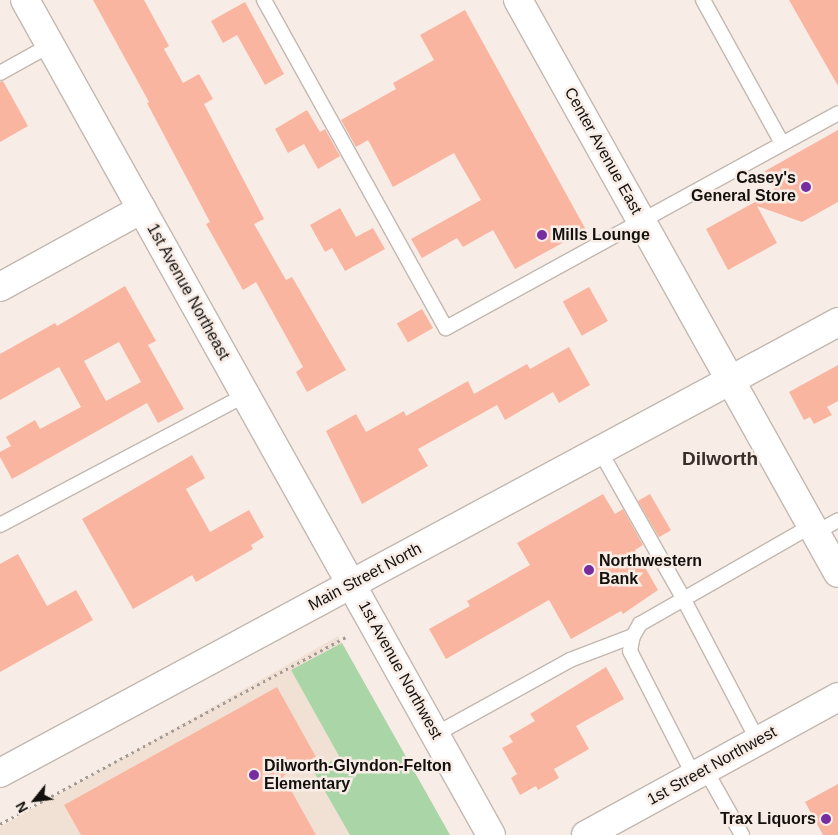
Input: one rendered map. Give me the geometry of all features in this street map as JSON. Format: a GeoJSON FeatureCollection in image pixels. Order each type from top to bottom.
{"type":"FeatureCollection","features":[{"type":"Feature","properties":{"kind":"street","name":"1st Avenue Northeast"},"geometry":{"type":"LineString","coordinates":[[25,0],[352,584]]}},
{"type":"Feature","properties":{"kind":"street","name":"Center Avenue East"},"geometry":{"type":"LineString","coordinates":[[518,0],[642,219],[730,381],[822,526],[838,573]]}},
{"type":"Feature","properties":{"kind":"street"},"geometry":{"type":"LineString","coordinates":[[0,287],[142,209]]}},
{"type":"Feature","properties":{"kind":"street","name":"Main Street North"},"geometry":{"type":"LineString","coordinates":[[0,773],[838,322]]}},
{"type":"Feature","properties":{"kind":"street","name":"1st Avenue Northwest"},"geometry":{"type":"LineString","coordinates":[[352,584],[492,835]]}},
{"type":"Feature","properties":{"kind":"street","name":"1st Street Northwest"},"geometry":{"type":"LineString","coordinates":[[586,835],[838,697]]}},
{"type":"Feature","properties":{"kind":"lane"},"geometry":{"type":"LineString","coordinates":[[264,0],[446,328],[838,113]]}},
{"type":"Feature","properties":{"kind":"lane"},"geometry":{"type":"LineString","coordinates":[[703,0],[782,143]]}},
{"type":"Feature","properties":{"kind":"lane"},"geometry":{"type":"LineString","coordinates":[[0,73],[50,45]]}},
{"type":"Feature","properties":{"kind":"lane"},"geometry":{"type":"LineString","coordinates":[[0,525],[246,395]]}},
{"type":"Feature","properties":{"kind":"lane"},"geometry":{"type":"LineString","coordinates":[[600,451],[683,598],[758,741]]}},
{"type":"Feature","properties":{"kind":"lane"},"geometry":{"type":"LineString","coordinates":[[742,835],[700,772],[630,651],[633,636],[640,624],[683,598],[822,526]]}},
{"type":"Feature","properties":{"kind":"lane"},"geometry":{"type":"LineString","coordinates":[[436,734],[570,660],[633,636]]}},
{"type":"Feature","properties":{"kind":"path"},"geometry":{"type":"LineString","coordinates":[[0,824],[346,637]]}},
{"type":"Feature","properties":{"kind":"shaded area","name":"Dilworth-Glyndon-Felton Elementary"},"geometry":{"type":"Polygon","coordinates":[[[338,636],[450,835],[0,835],[0,827],[338,636]]]}},
{"type":"Feature","properties":{"kind":"green space"},"geometry":{"type":"Polygon","coordinates":[[[342,643],[450,835],[350,835],[314,772],[339,756],[291,670],[342,643]]]}},
{"type":"Feature","properties":{"kind":"building"},"geometry":{"type":"Polygon","coordinates":[[[93,0],[144,0],[169,46],[164,49],[183,83],[199,74],[213,99],[204,104],[264,219],[254,224],[286,280],[292,277],[346,370],[307,392],[296,372],[303,367],[256,282],[243,290],[206,224],[210,222],[147,103],[149,102],[93,0]]]}},
{"type":"Feature","properties":{"kind":"building"},"geometry":{"type":"Polygon","coordinates":[[[789,0],[838,0],[838,86],[789,0]]]}},
{"type":"Feature","properties":{"kind":"building"},"geometry":{"type":"Polygon","coordinates":[[[245,2],[284,74],[265,85],[237,35],[223,43],[211,21],[245,2]]]}},
{"type":"Feature","properties":{"kind":"building"},"geometry":{"type":"Polygon","coordinates":[[[465,10],[586,230],[515,269],[493,230],[463,247],[457,238],[422,258],[411,239],[481,200],[454,153],[393,187],[368,140],[356,147],[341,120],[396,89],[393,83],[434,60],[420,35],[465,10]]]}},
{"type":"Feature","properties":{"kind":"building"},"geometry":{"type":"Polygon","coordinates":[[[3,81],[28,126],[0,142],[0,82],[3,81]]]}},
{"type":"Feature","properties":{"kind":"building"},"geometry":{"type":"Polygon","coordinates":[[[307,110],[320,132],[325,129],[340,156],[318,169],[304,144],[288,153],[275,129],[307,110]]]}},
{"type":"Feature","properties":{"kind":"building"},"geometry":{"type":"Polygon","coordinates":[[[838,130],[838,202],[802,222],[757,206],[777,243],[728,270],[706,229],[775,191],[765,171],[838,130]]]}},
{"type":"Feature","properties":{"kind":"building"},"geometry":{"type":"Polygon","coordinates":[[[340,208],[356,237],[373,228],[385,249],[345,271],[332,248],[325,252],[310,225],[340,208]]]}},
{"type":"Feature","properties":{"kind":"building"},"geometry":{"type":"Polygon","coordinates":[[[125,286],[156,341],[148,345],[184,409],[158,423],[147,403],[12,479],[0,457],[0,452],[11,446],[6,437],[35,420],[40,429],[81,407],[59,367],[0,400],[0,354],[55,323],[57,326],[125,286]],[[119,342],[84,361],[106,401],[141,382],[119,342]]]}},
{"type":"Feature","properties":{"kind":"building"},"geometry":{"type":"Polygon","coordinates":[[[589,287],[608,321],[582,336],[563,302],[589,287]]]}},
{"type":"Feature","properties":{"kind":"building"},"geometry":{"type":"Polygon","coordinates":[[[422,309],[433,328],[408,343],[397,324],[422,309]]]}},
{"type":"Feature","properties":{"kind":"building"},"geometry":{"type":"Polygon","coordinates":[[[569,347],[590,385],[559,403],[553,392],[505,420],[497,405],[418,449],[428,466],[362,504],[326,431],[356,414],[366,432],[404,411],[406,416],[468,381],[474,394],[527,364],[530,369],[569,347]]]}},
{"type":"Feature","properties":{"kind":"building"},"geometry":{"type":"Polygon","coordinates":[[[838,365],[838,401],[827,407],[832,415],[814,424],[810,417],[804,420],[789,392],[838,365]]]}},
{"type":"Feature","properties":{"kind":"building"},"geometry":{"type":"Polygon","coordinates":[[[192,455],[205,478],[186,489],[210,532],[249,510],[264,537],[251,545],[253,549],[196,582],[192,575],[133,609],[82,519],[192,455]]]}},
{"type":"Feature","properties":{"kind":"building","name":"Northwestern Bank"},"geometry":{"type":"Polygon","coordinates":[[[603,494],[615,514],[623,509],[643,545],[635,550],[658,590],[623,614],[621,611],[571,639],[549,600],[446,659],[429,629],[470,606],[467,601],[530,565],[517,543],[603,494]]]}},
{"type":"Feature","properties":{"kind":"building"},"geometry":{"type":"Polygon","coordinates":[[[650,494],[671,530],[659,537],[638,501],[650,494]]]}},
{"type":"Feature","properties":{"kind":"building"},"geometry":{"type":"Polygon","coordinates":[[[18,554],[47,606],[76,590],[93,620],[0,672],[0,564],[18,554]]]}},
{"type":"Feature","properties":{"kind":"building"},"geometry":{"type":"Polygon","coordinates":[[[606,667],[624,699],[576,726],[589,749],[554,769],[559,778],[538,790],[536,786],[520,795],[511,778],[517,774],[502,748],[513,742],[509,736],[535,721],[530,714],[606,667]]]}},
{"type":"Feature","properties":{"kind":"building"},"geometry":{"type":"Polygon","coordinates":[[[277,687],[316,757],[283,776],[316,835],[81,835],[64,805],[277,687]]]}},
{"type":"Feature","properties":{"kind":"building","name":"Trax Liquors"},"geometry":{"type":"Polygon","coordinates":[[[838,784],[838,835],[823,835],[805,802],[838,784]]]}},
{"type":"Feature","properties":{"kind":"place","name":"Casey's General Store"},"geometry":{"type":"Point","coordinates":[806,187]}},
{"type":"Feature","properties":{"kind":"place","name":"Mills Lounge"},"geometry":{"type":"Point","coordinates":[542,235]}},
{"type":"Feature","properties":{"kind":"place","name":"Northwestern Bank"},"geometry":{"type":"Point","coordinates":[589,570]}},
{"type":"Feature","properties":{"kind":"place","name":"Dilworth-Glyndon-Felton Elementary"},"geometry":{"type":"Point","coordinates":[254,775]}},
{"type":"Feature","properties":{"kind":"place","name":"Trax Liquors"},"geometry":{"type":"Point","coordinates":[826,819]}},
{"type":"Feature","properties":{"kind":"district","name":"Dilworth"},"geometry":{"type":"Point","coordinates":[720,459]}}]}
